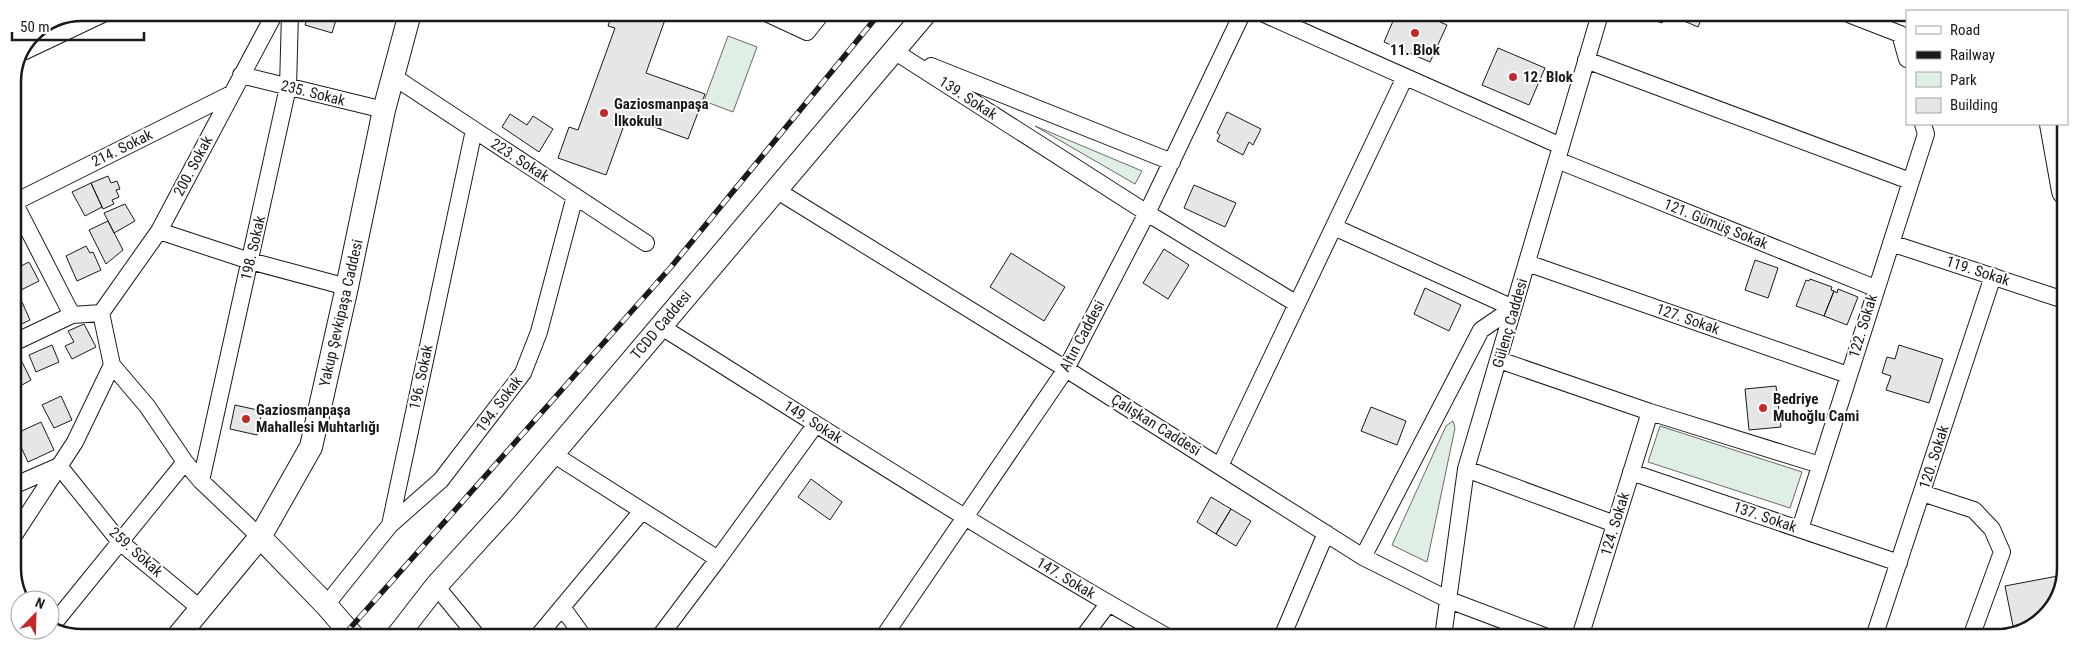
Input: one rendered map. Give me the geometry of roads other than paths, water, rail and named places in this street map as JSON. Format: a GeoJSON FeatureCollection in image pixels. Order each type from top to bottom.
{"type":"FeatureCollection","features":[{"type":"Feature","properties":{"kind":"highway"},"geometry":{"type":"LineString","coordinates":[[2052,125],[2057,149]]}},
{"type":"Feature","properties":{"kind":"main road","name":"Yakup Şevkipaşa Caddesi"},"geometry":{"type":"LineString","coordinates":[[184,629],[260,538],[311,447],[384,110],[408,21]]}},
{"type":"Feature","properties":{"kind":"main road","name":"TCDD Caddesi"},"geometry":{"type":"LineString","coordinates":[[403,629],[436,586],[507,508],[919,21]]}},
{"type":"Feature","properties":{"kind":"main road"},"geometry":{"type":"LineString","coordinates":[[260,538],[326,605],[347,629]]}},
{"type":"Feature","properties":{"kind":"street"},"geometry":{"type":"LineString","coordinates":[[31,48],[87,21]]}},
{"type":"Feature","properties":{"kind":"street","name":"200. Sokak"},"geometry":{"type":"LineString","coordinates":[[101,312],[159,231],[271,21]]}},
{"type":"Feature","properties":{"kind":"street","name":"198. Sokak"},"geometry":{"type":"LineString","coordinates":[[201,481],[288,87],[290,21]]}},
{"type":"Feature","properties":{"kind":"street"},"geometry":{"type":"LineString","coordinates":[[784,21],[808,32],[816,21]]}},
{"type":"Feature","properties":{"kind":"street","name":"Altın Caddesi"},"geometry":{"type":"LineString","coordinates":[[889,629],[1066,369],[1147,213],[1239,21]]}},
{"type":"Feature","properties":{"kind":"street","name":"121. Gümüş Sokak"},"geometry":{"type":"LineString","coordinates":[[1280,21],[1405,77],[1559,153],[1875,288]]}},
{"type":"Feature","properties":{"kind":"street","name":"Gülenç Caddesi"},"geometry":{"type":"LineString","coordinates":[[1444,629],[1466,469],[1598,21]]}},
{"type":"Feature","properties":{"kind":"street"},"geometry":{"type":"LineString","coordinates":[[1866,21],[1900,34],[1906,55]]}},
{"type":"Feature","properties":{"kind":"street","name":"139. Sokak"},"geometry":{"type":"LineString","coordinates":[[894,51],[1172,162]]}},
{"type":"Feature","properties":{"kind":"street","name":"139. Sokak"},"geometry":{"type":"LineString","coordinates":[[894,51],[1147,213],[1297,304]]}},
{"type":"Feature","properties":{"kind":"street"},"geometry":{"type":"LineString","coordinates":[[1586,60],[1910,181]]}},
{"type":"Feature","properties":{"kind":"street","name":"235. Sokak"},"geometry":{"type":"LineString","coordinates":[[241,75],[384,110]]}},
{"type":"Feature","properties":{"kind":"street","name":"223. Sokak"},"geometry":{"type":"LineString","coordinates":[[394,77],[646,243]]}},
{"type":"Feature","properties":{"kind":"street"},"geometry":{"type":"LineString","coordinates":[[1220,466],[1405,77]]}},
{"type":"Feature","properties":{"kind":"street","name":"214. Sokak"},"geometry":{"type":"LineString","coordinates":[[21,198],[231,94]]}},
{"type":"Feature","properties":{"kind":"street","name":"122. Sokak"},"geometry":{"type":"LineString","coordinates":[[1800,529],[1875,288],[1926,134],[1924,125]]}},
{"type":"Feature","properties":{"kind":"street","name":"196. Sokak"},"geometry":{"type":"LineString","coordinates":[[326,605],[390,525],[474,130]]}},
{"type":"Feature","properties":{"kind":"street","name":"Çalışkan Caddesi"},"geometry":{"type":"LineString","coordinates":[[776,190],[1066,369],[1363,557],[1449,600],[1526,629]]}},
{"type":"Feature","properties":{"kind":"street","name":"194. Sokak"},"geometry":{"type":"LineString","coordinates":[[390,525],[441,480],[523,373],[539,332],[574,196]]}},
{"type":"Feature","properties":{"kind":"street"},"geometry":{"type":"LineString","coordinates":[[21,217],[72,316]]}},
{"type":"Feature","properties":{"kind":"street"},"geometry":{"type":"LineString","coordinates":[[1334,227],[1513,308]]}},
{"type":"Feature","properties":{"kind":"street"},"geometry":{"type":"LineString","coordinates":[[159,231],[250,261],[347,287]]}},
{"type":"Feature","properties":{"kind":"street","name":"119. Sokak"},"geometry":{"type":"LineString","coordinates":[[1891,243],[2057,298]]}},
{"type":"Feature","properties":{"kind":"street","name":"127. Sokak"},"geometry":{"type":"LineString","coordinates":[[1527,263],[1848,375]]}},
{"type":"Feature","properties":{"kind":"street","name":"120. Sokak"},"geometry":{"type":"LineString","coordinates":[[1877,629],[1993,276]]}},
{"type":"Feature","properties":{"kind":"street"},"geometry":{"type":"LineString","coordinates":[[1363,557],[1481,330],[1513,308]]}},
{"type":"Feature","properties":{"kind":"street"},"geometry":{"type":"LineString","coordinates":[[21,339],[72,316],[101,312],[112,364],[147,406],[185,462],[201,481],[260,538]]}},
{"type":"Feature","properties":{"kind":"street","name":"149. Sokak"},"geometry":{"type":"LineString","coordinates":[[660,326],[966,518]]}},
{"type":"Feature","properties":{"kind":"street"},"geometry":{"type":"LineString","coordinates":[[1499,360],[1650,412],[1820,465]]}},
{"type":"Feature","properties":{"kind":"street"},"geometry":{"type":"LineString","coordinates":[[21,524],[75,442],[112,364]]}},
{"type":"Feature","properties":{"kind":"street","name":"124. Sokak"},"geometry":{"type":"LineString","coordinates":[[1582,629],[1650,412]]}},
{"type":"Feature","properties":{"kind":"street"},"geometry":{"type":"LineString","coordinates":[[665,629],[816,424]]}},
{"type":"Feature","properties":{"kind":"street"},"geometry":{"type":"LineString","coordinates":[[552,454],[718,559]]}},
{"type":"Feature","properties":{"kind":"street"},"geometry":{"type":"LineString","coordinates":[[60,616],[185,462]]}},
{"type":"Feature","properties":{"kind":"street"},"geometry":{"type":"LineString","coordinates":[[21,482],[58,466]]}},
{"type":"Feature","properties":{"kind":"street","name":"259. Sokak"},"geometry":{"type":"LineString","coordinates":[[58,466],[120,542],[201,608]]}},
{"type":"Feature","properties":{"kind":"street"},"geometry":{"type":"LineString","coordinates":[[1466,469],[1615,524]]}},
{"type":"Feature","properties":{"kind":"street","name":"137. Sokak"},"geometry":{"type":"LineString","coordinates":[[1631,472],[1899,563]]}},
{"type":"Feature","properties":{"kind":"street"},"geometry":{"type":"LineString","coordinates":[[1922,493],[1974,510],[1992,529],[2002,552],[1974,629]]}},
{"type":"Feature","properties":{"kind":"street"},"geometry":{"type":"LineString","coordinates":[[544,629],[642,511]]}},
{"type":"Feature","properties":{"kind":"street","name":"147. Sokak"},"geometry":{"type":"LineString","coordinates":[[966,518],[1108,604],[1153,629]]}},
{"type":"Feature","properties":{"kind":"street"},"geometry":{"type":"LineString","coordinates":[[1285,629],[1326,533]]}},
{"type":"Feature","properties":{"kind":"street"},"geometry":{"type":"LineString","coordinates":[[436,586],[472,629]]}},
{"type":"Feature","properties":{"kind":"street"},"geometry":{"type":"LineString","coordinates":[[1089,629],[1108,604]]}},
{"type":"Feature","properties":{"kind":"street"},"geometry":{"type":"LineString","coordinates":[[562,607],[578,629]]}},
{"type":"Feature","properties":{"kind":"railway"},"geometry":{"type":"LineString","coordinates":[[349,629],[671,267],[873,21]]}},
{"type":"Feature","properties":{"kind":"place","name":"11. Blok"},"geometry":{"type":"Point","coordinates":[1415,33]}},
{"type":"Feature","properties":{"kind":"place","name":"12. Blok"},"geometry":{"type":"Point","coordinates":[1513,77]}},
{"type":"Feature","properties":{"kind":"place","name":"Gaziosmanpaşa İlkokulu"},"geometry":{"type":"Point","coordinates":[604,113]}},
{"type":"Feature","properties":{"kind":"place","name":"Bedriye Muhoğlu Cami"},"geometry":{"type":"Point","coordinates":[1763,408]}},
{"type":"Feature","properties":{"kind":"place","name":"Gaziosmanpaşa Mahallesi Muhtarlığı"},"geometry":{"type":"Point","coordinates":[246,419]}}]}
